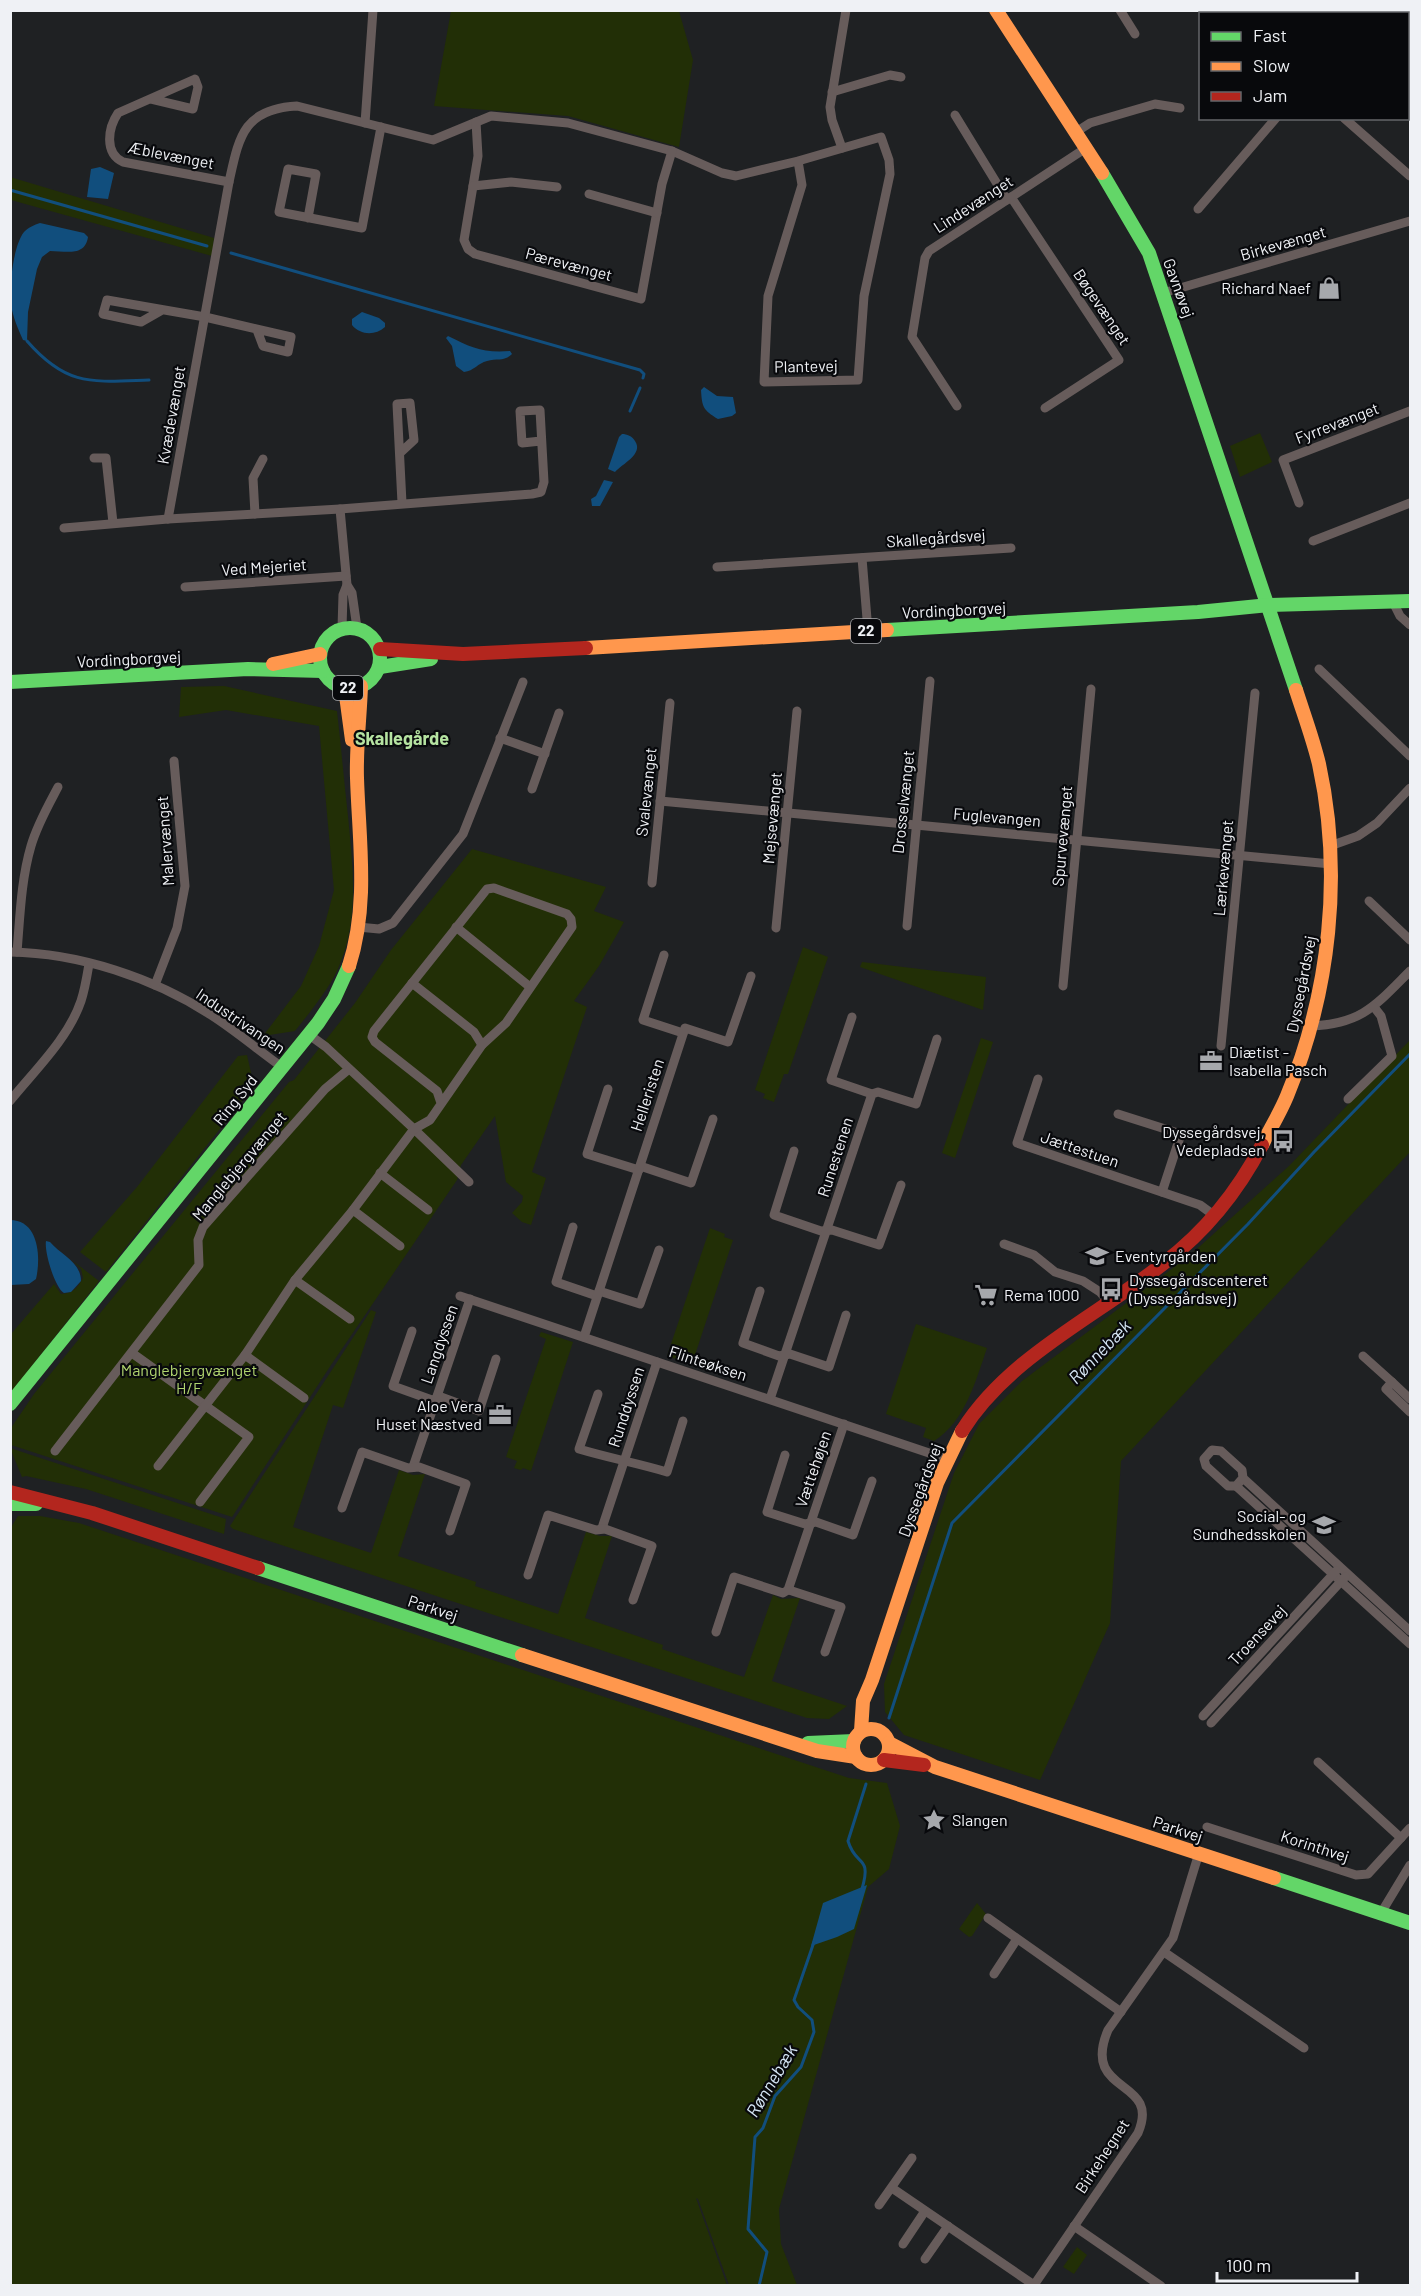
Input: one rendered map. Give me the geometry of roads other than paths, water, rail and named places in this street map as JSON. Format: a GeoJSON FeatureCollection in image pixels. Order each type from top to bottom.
{"type":"FeatureCollection","features":[{"type":"Feature","properties":{"kind":"street"},"geometry":{"type":"LineString","coordinates":[[364,123],[373,10]]}},
{"type":"Feature","properties":{"kind":"street"},"geometry":{"type":"LineString","coordinates":[[842,148],[832,120],[830,106],[846,10]]}},
{"type":"Feature","properties":{"kind":"street","name":"Gavnøvej"},"geometry":{"type":"LineString","coordinates":[[996,10],[1076,132],[1138,231],[1149,253],[1269,605]]}},
{"type":"Feature","properties":{"kind":"street"},"geometry":{"type":"LineString","coordinates":[[1120,10],[1135,34]]}},
{"type":"Feature","properties":{"kind":"street"},"geometry":{"type":"LineString","coordinates":[[832,92],[890,75],[901,77]]}},
{"type":"Feature","properties":{"kind":"street","name":"Æblevænget"},"geometry":{"type":"LineString","coordinates":[[151,99],[193,109],[198,87],[195,79],[118,113],[112,121],[109,147],[117,159],[229,182],[238,142],[245,130],[266,112],[282,107],[297,106],[433,140],[491,116],[568,123],[672,151],[722,173]]}},
{"type":"Feature","properties":{"kind":"street"},"geometry":{"type":"LineString","coordinates":[[1076,132],[1090,123],[1155,104],[1179,108]]}},
{"type":"Feature","properties":{"kind":"street"},"geometry":{"type":"LineString","coordinates":[[955,115],[1009,199]]}},
{"type":"Feature","properties":{"kind":"street"},"geometry":{"type":"LineString","coordinates":[[1198,208],[1274,120]]}},
{"type":"Feature","properties":{"kind":"street"},"geometry":{"type":"LineString","coordinates":[[1346,120],[1410,176]]}},
{"type":"Feature","properties":{"kind":"street","name":"Pærevænget"},"geometry":{"type":"LineString","coordinates":[[476,122],[478,156],[464,240],[468,249],[475,254],[641,299],[657,213],[672,151]]}},
{"type":"Feature","properties":{"kind":"street"},"geometry":{"type":"LineString","coordinates":[[308,218],[316,174],[288,169],[279,212],[308,218],[362,228],[381,127]]}},
{"type":"Feature","properties":{"kind":"street","name":"Plantevej"},"geometry":{"type":"LineString","coordinates":[[722,173],[736,176],[747,175],[881,137],[890,174],[864,296],[858,380],[764,382],[768,296],[801,185],[798,161]]}},
{"type":"Feature","properties":{"kind":"street","name":"Lindevænget"},"geometry":{"type":"LineString","coordinates":[[957,406],[912,337],[925,258],[929,250],[1086,148]]}},
{"type":"Feature","properties":{"kind":"street","name":"Kvædevænget"},"geometry":{"type":"LineString","coordinates":[[168,519],[229,182]]}},
{"type":"Feature","properties":{"kind":"street"},"geometry":{"type":"LineString","coordinates":[[473,186],[511,182],[557,188]]}},
{"type":"Feature","properties":{"kind":"street"},"geometry":{"type":"LineString","coordinates":[[589,194],[657,213]]}},
{"type":"Feature","properties":{"kind":"street","name":"Bøgevænget"},"geometry":{"type":"LineString","coordinates":[[1009,199],[1119,360],[1045,408]]}},
{"type":"Feature","properties":{"kind":"street","name":"Birkevænget"},"geometry":{"type":"LineString","coordinates":[[1163,293],[1410,221]]}},
{"type":"Feature","properties":{"kind":"street"},"geometry":{"type":"LineString","coordinates":[[162,310],[141,322],[103,314],[107,300],[205,317],[257,330]]}},
{"type":"Feature","properties":{"kind":"street"},"geometry":{"type":"LineString","coordinates":[[400,453],[414,440],[410,403],[397,404],[402,503]]}},
{"type":"Feature","properties":{"kind":"street","name":"Fyrrevænget"},"geometry":{"type":"LineString","coordinates":[[1299,503],[1283,460],[1410,411]]}},
{"type":"Feature","properties":{"kind":"street"},"geometry":{"type":"LineString","coordinates":[[64,528],[532,495],[541,492],[544,482],[541,441]]}},
{"type":"Feature","properties":{"kind":"street"},"geometry":{"type":"LineString","coordinates":[[94,458],[106,458],[112,523]]}},
{"type":"Feature","properties":{"kind":"street"},"geometry":{"type":"LineString","coordinates":[[255,514],[252,478],[263,459]]}},
{"type":"Feature","properties":{"kind":"street"},"geometry":{"type":"LineString","coordinates":[[1313,541],[1410,503]]}},
{"type":"Feature","properties":{"kind":"street"},"geometry":{"type":"LineString","coordinates":[[340,509],[347,580],[352,593],[357,628]]}},
{"type":"Feature","properties":{"kind":"street","name":"Skallegårdsvej"},"geometry":{"type":"LineString","coordinates":[[717,567],[1011,548]]}},
{"type":"Feature","properties":{"kind":"street"},"geometry":{"type":"LineString","coordinates":[[862,558],[868,631]]}},
{"type":"Feature","properties":{"kind":"street"},"geometry":{"type":"LineString","coordinates":[[342,628],[343,595],[347,580]]}},
{"type":"Feature","properties":{"kind":"street","name":"Ved Mejeriet"},"geometry":{"type":"LineString","coordinates":[[185,587],[347,580]]}},
{"type":"Feature","properties":{"kind":"street","name":"Vordingborgvej"},"geometry":{"type":"LineString","coordinates":[[380,649],[463,654],[541,651],[1198,612],[1269,605],[1410,601]]}},
{"type":"Feature","properties":{"kind":"street"},"geometry":{"type":"LineString","coordinates":[[1393,602],[1401,616],[1410,625]]}},
{"type":"Feature","properties":{"kind":"street","name":"Dyssegårdsvej"},"geometry":{"type":"LineString","coordinates":[[863,1733],[870,1704],[872,1680],[947,1459],[972,1414],[1018,1367],[1165,1263],[1215,1216],[1247,1173],[1287,1097],[1311,1026],[1327,949],[1331,864],[1319,765],[1304,708],[1269,605]]}},
{"type":"Feature","properties":{"kind":"street"},"geometry":{"type":"LineString","coordinates":[[320,654],[329,636],[342,628],[357,628],[371,635],[380,649]]}},
{"type":"Feature","properties":{"kind":"street","name":"22"},"geometry":{"type":"LineString","coordinates":[[320,654],[323,671],[330,680],[345,688],[361,686],[375,676],[380,667],[380,649]]}},
{"type":"Feature","properties":{"kind":"street","name":"Vordingborgvej"},"geometry":{"type":"LineString","coordinates":[[248,669],[320,654]]}},
{"type":"Feature","properties":{"kind":"street","name":"Vordingborgvej"},"geometry":{"type":"LineString","coordinates":[[380,667],[463,654]]}},
{"type":"Feature","properties":{"kind":"street","name":"Vordingborgvej"},"geometry":{"type":"LineString","coordinates":[[10,682],[248,669],[323,671]]}},
{"type":"Feature","properties":{"kind":"street"},"geometry":{"type":"LineString","coordinates":[[1319,669],[1410,756]]}},
{"type":"Feature","properties":{"kind":"street","name":"Drosselvænget"},"geometry":{"type":"LineString","coordinates":[[907,926],[930,681]]}},
{"type":"Feature","properties":{"kind":"street"},"geometry":{"type":"LineString","coordinates":[[358,927],[379,929],[393,923],[463,834],[523,682]]}},
{"type":"Feature","properties":{"kind":"street","name":"Ring Syd"},"geometry":{"type":"LineString","coordinates":[[12,1403],[282,1067],[337,994],[350,963],[358,927],[361,888],[357,774],[361,686]]}},
{"type":"Feature","properties":{"kind":"street","name":"Ring Syd"},"geometry":{"type":"LineString","coordinates":[[345,688],[357,774]]}},
{"type":"Feature","properties":{"kind":"street","name":"Spurvevænget"},"geometry":{"type":"LineString","coordinates":[[1063,986],[1091,689]]}},
{"type":"Feature","properties":{"kind":"street","name":"Lærkevænget"},"geometry":{"type":"LineString","coordinates":[[1221,1046],[1254,693]]}},
{"type":"Feature","properties":{"kind":"street","name":"Svalevænget"},"geometry":{"type":"LineString","coordinates":[[652,883],[670,703]]}},
{"type":"Feature","properties":{"kind":"street","name":"Mejsevænget"},"geometry":{"type":"LineString","coordinates":[[776,928],[797,711]]}},
{"type":"Feature","properties":{"kind":"street"},"geometry":{"type":"LineString","coordinates":[[532,789],[559,712]]}},
{"type":"Feature","properties":{"kind":"street"},"geometry":{"type":"LineString","coordinates":[[500,738],[544,754]]}},
{"type":"Feature","properties":{"kind":"street","name":"Malervænget"},"geometry":{"type":"LineString","coordinates":[[155,985],[177,928],[185,886],[174,761]]}},
{"type":"Feature","properties":{"kind":"street"},"geometry":{"type":"LineString","coordinates":[[14,952],[31,845],[41,818],[58,787]]}},
{"type":"Feature","properties":{"kind":"street"},"geometry":{"type":"LineString","coordinates":[[1330,846],[1368,830],[1410,789]]}},
{"type":"Feature","properties":{"kind":"street","name":"Fuglevangen"},"geometry":{"type":"LineString","coordinates":[[660,801],[1331,864]]}},
{"type":"Feature","properties":{"kind":"street"},"geometry":{"type":"LineString","coordinates":[[158,1466],[246,1355],[295,1280],[414,1129],[430,1120],[482,1045],[506,1023],[572,927],[571,919],[567,914],[494,888],[487,889],[374,1031],[372,1036],[375,1042],[437,1091],[441,1103]]}},
{"type":"Feature","properties":{"kind":"street"},"geometry":{"type":"LineString","coordinates":[[1369,901],[1410,940]]}},
{"type":"Feature","properties":{"kind":"street"},"geometry":{"type":"LineString","coordinates":[[456,927],[530,987]]}},
{"type":"Feature","properties":{"kind":"street","name":"Industrivangen"},"geometry":{"type":"LineString","coordinates":[[14,952],[53,956],[89,964],[155,985],[210,1015],[282,1067]]}},
{"type":"Feature","properties":{"kind":"street"},"geometry":{"type":"LineString","coordinates":[[664,955],[643,1020],[684,1033],[685,1028],[728,1042],[751,976]]}},
{"type":"Feature","properties":{"kind":"street"},"geometry":{"type":"LineString","coordinates":[[10,1101],[64,1034],[75,1016],[82,1000],[89,964]]}},
{"type":"Feature","properties":{"kind":"street"},"geometry":{"type":"LineString","coordinates":[[1311,1026],[1332,1025],[1352,1020],[1374,1007],[1410,971]]}},
{"type":"Feature","properties":{"kind":"street"},"geometry":{"type":"LineString","coordinates":[[412,983],[474,1032],[482,1045]]}},
{"type":"Feature","properties":{"kind":"street"},"geometry":{"type":"LineString","coordinates":[[1348,1099],[1392,1056],[1381,1016],[1374,1007]]}},
{"type":"Feature","properties":{"kind":"street"},"geometry":{"type":"LineString","coordinates":[[852,1017],[831,1080],[872,1094],[878,1092],[916,1104],[937,1039]]}},
{"type":"Feature","properties":{"kind":"street","name":"Helleristen"},"geometry":{"type":"LineString","coordinates":[[584,1337],[684,1033]]}},
{"type":"Feature","properties":{"kind":"street"},"geometry":{"type":"LineString","coordinates":[[308,1034],[349,1068],[469,1182]]}},
{"type":"Feature","properties":{"kind":"street","name":"Manglebjergvænget"},"geometry":{"type":"LineString","coordinates":[[55,1451],[199,1266],[198,1240],[203,1227],[325,1089],[349,1068]]}},
{"type":"Feature","properties":{"kind":"street","name":"Jættestuen"},"geometry":{"type":"LineString","coordinates":[[1038,1079],[1017,1143],[1200,1205],[1215,1216]]}},
{"type":"Feature","properties":{"kind":"street"},"geometry":{"type":"LineString","coordinates":[[609,1089],[587,1154],[692,1183],[713,1119]]}},
{"type":"Feature","properties":{"kind":"street","name":"Runestenen"},"geometry":{"type":"LineString","coordinates":[[770,1399],[872,1094]]}},
{"type":"Feature","properties":{"kind":"street"},"geometry":{"type":"LineString","coordinates":[[1118,1114],[1181,1134],[1162,1192]]}},
{"type":"Feature","properties":{"kind":"street"},"geometry":{"type":"LineString","coordinates":[[794,1151],[774,1215],[821,1231],[832,1230],[879,1245],[901,1185]]}},
{"type":"Feature","properties":{"kind":"street"},"geometry":{"type":"LineString","coordinates":[[380,1173],[428,1210]]}},
{"type":"Feature","properties":{"kind":"street"},"geometry":{"type":"LineString","coordinates":[[352,1210],[400,1246]]}},
{"type":"Feature","properties":{"kind":"street"},"geometry":{"type":"LineString","coordinates":[[573,1227],[556,1282],[640,1304],[660,1250]]}},
{"type":"Feature","properties":{"kind":"street"},"geometry":{"type":"LineString","coordinates":[[1004,1244],[1034,1255],[1055,1272],[1083,1281],[1100,1292],[1108,1303]]}},
{"type":"Feature","properties":{"kind":"street"},"geometry":{"type":"LineString","coordinates":[[295,1280],[350,1319]]}},
{"type":"Feature","properties":{"kind":"street"},"geometry":{"type":"LineString","coordinates":[[760,1291],[743,1343],[779,1356],[790,1354],[829,1367],[846,1315]]}},
{"type":"Feature","properties":{"kind":"street","name":"Flinteøksen"},"geometry":{"type":"LineString","coordinates":[[460,1296],[947,1459]]}},
{"type":"Feature","properties":{"kind":"street","name":"Langdyssen"},"geometry":{"type":"LineString","coordinates":[[413,1467],[470,1299]]}},
{"type":"Feature","properties":{"kind":"street","name":"Langdyssen"},"geometry":{"type":"LineString","coordinates":[[412,1330],[393,1386],[432,1400],[441,1397],[479,1411],[496,1359]]}},
{"type":"Feature","properties":{"kind":"street"},"geometry":{"type":"LineString","coordinates":[[132,1353],[249,1437],[200,1502]]}},
{"type":"Feature","properties":{"kind":"street"},"geometry":{"type":"LineString","coordinates":[[246,1355],[304,1398]]}},
{"type":"Feature","properties":{"kind":"street"},"geometry":{"type":"LineString","coordinates":[[1363,1356],[1410,1412]]}},
{"type":"Feature","properties":{"kind":"street","name":"Runddyssen"},"geometry":{"type":"LineString","coordinates":[[602,1528],[657,1362]]}},
{"type":"Feature","properties":{"kind":"street"},"geometry":{"type":"LineString","coordinates":[[1389,1386],[1410,1399]]}},
{"type":"Feature","properties":{"kind":"street","name":"Runddyssen"},"geometry":{"type":"LineString","coordinates":[[598,1394],[579,1449],[624,1461],[629,1460],[667,1472],[683,1421]]}},
{"type":"Feature","properties":{"kind":"street","name":"Vættehøjen"},"geometry":{"type":"LineString","coordinates":[[788,1590],[844,1424]]}},
{"type":"Feature","properties":{"kind":"street"},"geometry":{"type":"LineString","coordinates":[[342,1508],[362,1452],[408,1468],[419,1467],[466,1484],[450,1531]]}},
{"type":"Feature","properties":{"kind":"street","name":"Vættehøjen"},"geometry":{"type":"LineString","coordinates":[[785,1455],[767,1512],[810,1524],[816,1522],[853,1535],[872,1481]]}},
{"type":"Feature","properties":{"kind":"street"},"geometry":{"type":"LineString","coordinates":[[1239,1482],[1340,1574],[1410,1644]]}},
{"type":"Feature","properties":{"kind":"street","name":"Parkvej"},"geometry":{"type":"LineString","coordinates":[[10,1492],[92,1513],[758,1733],[817,1751],[856,1757]]}},
{"type":"Feature","properties":{"kind":"street","name":"Parkvej"},"geometry":{"type":"LineString","coordinates":[[10,1504],[56,1504]]}},
{"type":"Feature","properties":{"kind":"street"},"geometry":{"type":"LineString","coordinates":[[528,1575],[548,1515],[597,1530],[602,1528],[652,1546],[633,1600]]}},
{"type":"Feature","properties":{"kind":"street"},"geometry":{"type":"LineString","coordinates":[[1340,1574],[1410,1631]]}},
{"type":"Feature","properties":{"kind":"street","name":"Troensevej"},"geometry":{"type":"LineString","coordinates":[[1203,1716],[1340,1574]]}},
{"type":"Feature","properties":{"kind":"street","name":"Troensevej"},"geometry":{"type":"LineString","coordinates":[[1211,1723],[1340,1574]]}},
{"type":"Feature","properties":{"kind":"street"},"geometry":{"type":"LineString","coordinates":[[716,1632],[734,1577],[783,1593],[788,1590],[841,1607],[825,1652]]}},
{"type":"Feature","properties":{"kind":"street"},"geometry":{"type":"LineString","coordinates":[[882,1731],[889,1743],[889,1752],[884,1760],[877,1764],[868,1765],[856,1757],[853,1749],[863,1733],[882,1731]]}},
{"type":"Feature","properties":{"kind":"street","name":"Parkvej"},"geometry":{"type":"LineString","coordinates":[[800,1744],[863,1733]]}},
{"type":"Feature","properties":{"kind":"street","name":"Parkvej"},"geometry":{"type":"LineString","coordinates":[[889,1743],[935,1767],[1410,1923]]}},
{"type":"Feature","properties":{"kind":"street","name":"Parkvej"},"geometry":{"type":"LineString","coordinates":[[884,1760],[935,1767]]}},
{"type":"Feature","properties":{"kind":"street"},"geometry":{"type":"LineString","coordinates":[[1317,1762],[1401,1838]]}},
{"type":"Feature","properties":{"kind":"street","name":"Korinthvej"},"geometry":{"type":"LineString","coordinates":[[1208,1827],[1356,1875],[1368,1875],[1410,1828]]}},
{"type":"Feature","properties":{"kind":"street","name":"Birkehegnet"},"geometry":{"type":"LineString","coordinates":[[892,2188],[1034,2285],[1138,2133],[1143,2113],[1141,2104],[1135,2096],[1107,2075],[1101,2055],[1102,2043],[1108,2030],[1173,1938],[1199,1853]]}},
{"type":"Feature","properties":{"kind":"street"},"geometry":{"type":"LineString","coordinates":[[1381,1913],[1410,1865]]}},
{"type":"Feature","properties":{"kind":"street"},"geometry":{"type":"LineString","coordinates":[[988,1918],[1121,2012]]}},
{"type":"Feature","properties":{"kind":"street"},"geometry":{"type":"LineString","coordinates":[[994,1974],[1017,1939]]}},
{"type":"Feature","properties":{"kind":"street"},"geometry":{"type":"LineString","coordinates":[[1164,1952],[1304,2048]]}},
{"type":"Feature","properties":{"kind":"street"},"geometry":{"type":"LineString","coordinates":[[879,2205],[912,2158]]}},
{"type":"Feature","properties":{"kind":"street"},"geometry":{"type":"LineString","coordinates":[[903,2244],[925,2211]]}},
{"type":"Feature","properties":{"kind":"street"},"geometry":{"type":"LineString","coordinates":[[925,2259],[948,2226]]}},
{"type":"Feature","properties":{"kind":"street"},"geometry":{"type":"LineString","coordinates":[[1074,2226],[1161,2286]]}},
{"type":"Feature","properties":{"kind":"water"},"geometry":{"type":"Polygon","coordinates":[[[100,167],[114,173],[108,199],[87,197],[91,169],[100,167]]]}},
{"type":"Feature","properties":{"kind":"water"},"geometry":{"type":"Polygon","coordinates":[[[40,223],[84,233],[88,237],[83,248],[79,250],[74,252],[50,251],[42,257],[37,269],[28,312],[27,341],[23,340],[12,309],[11,278],[20,238],[28,229],[40,223]]]}},
{"type":"Feature","properties":{"kind":"water"},"geometry":{"type":"Polygon","coordinates":[[[362,312],[379,318],[385,323],[385,327],[372,333],[359,331],[352,325],[352,319],[362,312]]]}},
{"type":"Feature","properties":{"kind":"water"},"geometry":{"type":"Polygon","coordinates":[[[448,336],[478,349],[510,351],[512,354],[503,359],[484,362],[464,372],[456,366],[452,346],[446,338],[448,336]]]}},
{"type":"Feature","properties":{"kind":"water"},"geometry":{"type":"Polygon","coordinates":[[[704,387],[717,396],[733,397],[736,413],[718,419],[709,413],[702,400],[701,390],[704,387]]]}},
{"type":"Feature","properties":{"kind":"water"},"geometry":{"type":"Polygon","coordinates":[[[622,434],[634,439],[637,450],[615,472],[608,469],[622,434]]]}},
{"type":"Feature","properties":{"kind":"water"},"geometry":{"type":"Polygon","coordinates":[[[604,480],[613,482],[600,506],[592,506],[591,499],[596,496],[604,480]]]}},
{"type":"Feature","properties":{"kind":"water"},"geometry":{"type":"Polygon","coordinates":[[[10,1220],[27,1226],[36,1242],[38,1270],[36,1279],[29,1284],[11,1285],[10,1220]]]}},
{"type":"Feature","properties":{"kind":"water"},"geometry":{"type":"Polygon","coordinates":[[[46,1241],[70,1259],[78,1269],[81,1281],[71,1292],[64,1293],[57,1284],[48,1261],[46,1241]]]}},
{"type":"Feature","properties":{"kind":"water"},"geometry":{"type":"Polygon","coordinates":[[[867,1885],[854,1929],[811,1946],[823,1903],[867,1885]]]}},
{"type":"Feature","properties":{"kind":"waterway"},"geometry":{"type":"LineString","coordinates":[[10,190],[207,246]]}},
{"type":"Feature","properties":{"kind":"waterway"},"geometry":{"type":"LineString","coordinates":[[231,253],[640,370],[644,374],[643,378]]}},
{"type":"Feature","properties":{"kind":"waterway"},"geometry":{"type":"LineString","coordinates":[[27,341],[41,356],[68,374],[96,381],[149,380]]}},
{"type":"Feature","properties":{"kind":"waterway"},"geometry":{"type":"LineString","coordinates":[[630,411],[640,388]]}},
{"type":"Feature","properties":{"kind":"waterway","name":"Rønnebæk"},"geometry":{"type":"LineString","coordinates":[[889,1718],[952,1523],[1248,1224],[1314,1152],[1410,1054]]}},
{"type":"Feature","properties":{"kind":"waterway","name":"Rønnebæk"},"geometry":{"type":"LineString","coordinates":[[862,1889],[865,1878],[864,1866],[848,1841],[866,1784]]}},
{"type":"Feature","properties":{"kind":"waterway","name":"Rønnebæk"},"geometry":{"type":"LineString","coordinates":[[759,2286],[767,2252],[748,2229],[755,2137],[763,2128],[775,2096],[801,2067],[814,2032],[812,2020],[794,2000],[814,1942]]}},
{"type":"Feature","properties":{"kind":"place","name":"Richard Naef"},"geometry":{"type":"Point","coordinates":[1329,288]}},
{"type":"Feature","properties":{"kind":"place","name":"Diætist - Isabella Pasch"},"geometry":{"type":"Point","coordinates":[1211,1061]}},
{"type":"Feature","properties":{"kind":"place","name":"Dyssegårdsvej, Vedepladsen"},"geometry":{"type":"Point","coordinates":[1283,1141]}},
{"type":"Feature","properties":{"kind":"place","name":"Eventyrgården"},"geometry":{"type":"Point","coordinates":[1097,1256]}},
{"type":"Feature","properties":{"kind":"place","name":"Dyssegårdscenteret (Dyssegårdsvej)"},"geometry":{"type":"Point","coordinates":[1111,1289]}},
{"type":"Feature","properties":{"kind":"place","name":"Rema 1000"},"geometry":{"type":"Point","coordinates":[986,1295]}},
{"type":"Feature","properties":{"kind":"place","name":"Aloe Vera Huset Næstved"},"geometry":{"type":"Point","coordinates":[500,1415]}},
{"type":"Feature","properties":{"kind":"place","name":"Social- og Sundhedsskolen"},"geometry":{"type":"Point","coordinates":[1324,1525]}},
{"type":"Feature","properties":{"kind":"place","name":"Slangen"},"geometry":{"type":"Point","coordinates":[934,1820]}},
{"type":"Feature","properties":{"kind":"district","name":"Skallegårde"},"geometry":{"type":"Point","coordinates":[402,739]}},
{"type":"Feature","properties":{"kind":"park label","name":"Manglebjergvænget H/F"},"geometry":{"type":"Point","coordinates":[189,1379]}}]}
